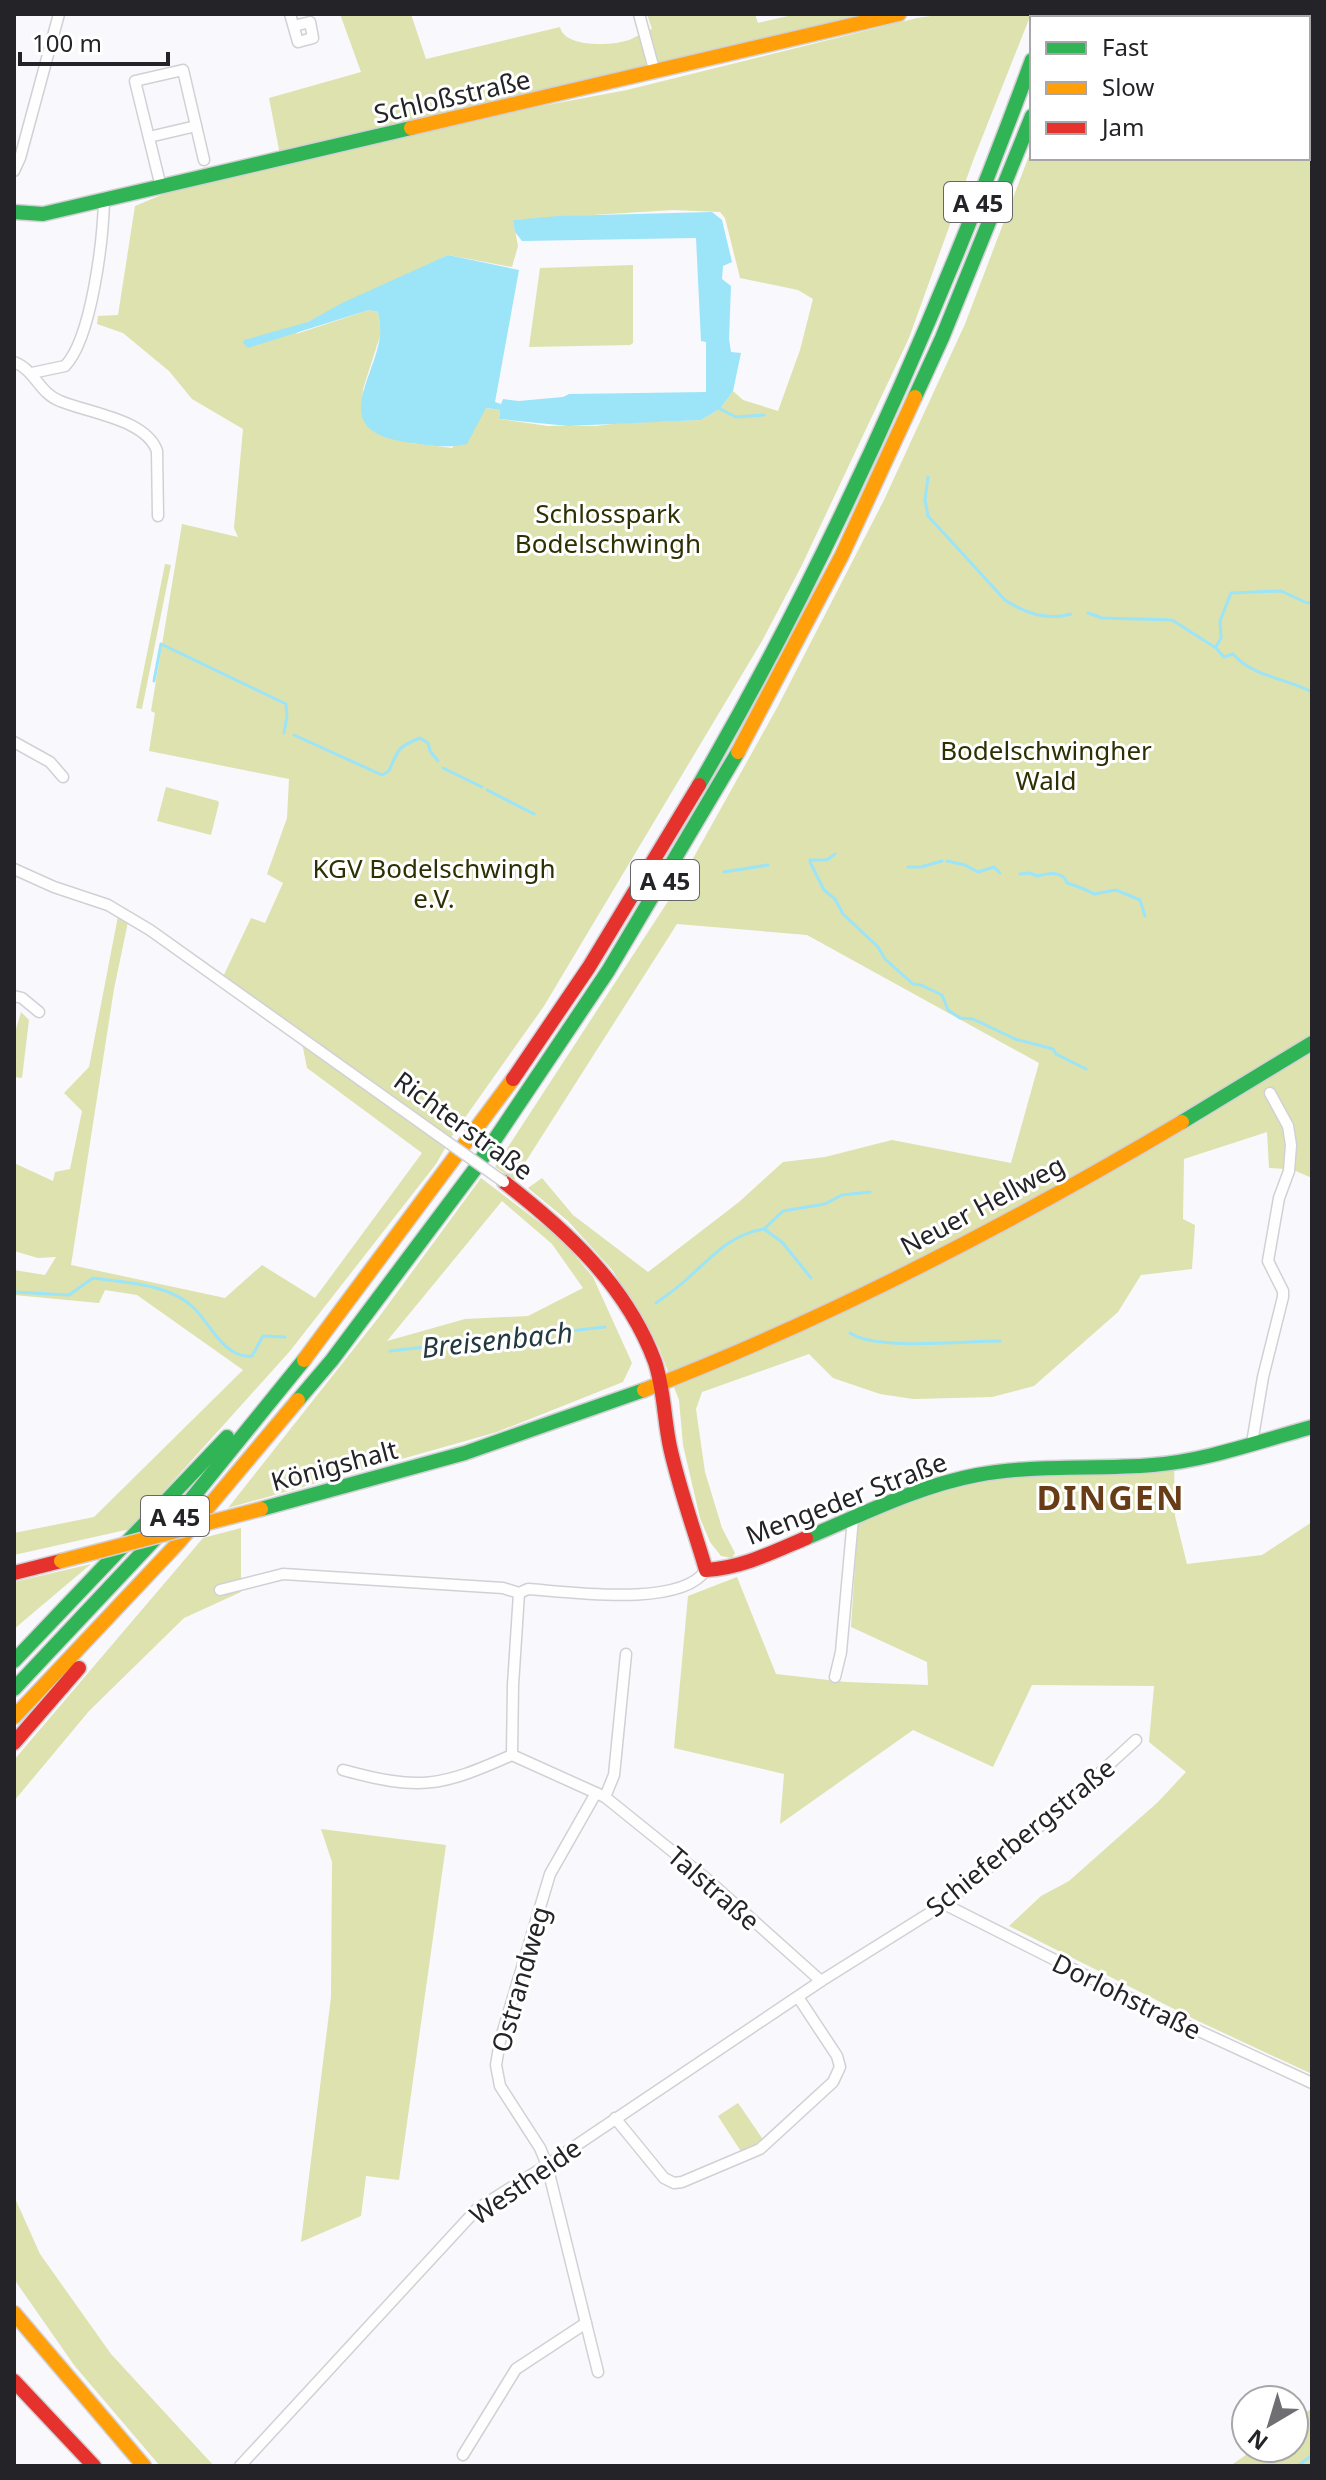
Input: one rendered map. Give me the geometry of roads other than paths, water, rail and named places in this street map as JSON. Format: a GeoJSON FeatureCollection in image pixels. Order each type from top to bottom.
{"type":"FeatureCollection","features":[{"type":"Feature","properties":{"kind":"main road","name":"Schloßstraße"},"geometry":{"type":"LineString","coordinates":[[14,212],[43,214],[104,206],[161,187],[899,14]]}},
{"type":"Feature","properties":{"kind":"main road","name":"A 45"},"geometry":{"type":"LineString","coordinates":[[14,1689],[235,1448],[326,1333],[504,1094],[588,969],[673,831],[818,566],[920,343],[988,178],[1030,65]]}},
{"type":"Feature","properties":{"kind":"main road","name":"A 45"},"geometry":{"type":"LineString","coordinates":[[14,1717],[184,1537],[343,1346],[426,1237],[602,983],[685,848],[783,674],[861,520],[927,377],[1030,121]]}},
{"type":"Feature","properties":{"kind":"main road","name":"Neuer Hellweg"},"geometry":{"type":"LineString","coordinates":[[661,1383],[830,1309],[1007,1222],[1312,1043]]}},
{"type":"Feature","properties":{"kind":"main road","name":"Richterstraße"},"geometry":{"type":"LineString","coordinates":[[504,1182],[548,1216],[603,1272],[646,1342],[661,1383],[669,1444],[706,1570]]}},
{"type":"Feature","properties":{"kind":"main road"},"geometry":{"type":"LineString","coordinates":[[14,1661],[244,1419],[302,1350],[326,1333]]}},
{"type":"Feature","properties":{"kind":"main road","name":"Königshalt"},"geometry":{"type":"LineString","coordinates":[[14,1573],[395,1475],[661,1383]]}},
{"type":"Feature","properties":{"kind":"main road","name":"Mengeder Straße"},"geometry":{"type":"LineString","coordinates":[[706,1570],[724,1569],[754,1560],[941,1484],[976,1475],[1014,1470],[1155,1465],[1312,1427]]}},
{"type":"Feature","properties":{"kind":"main road"},"geometry":{"type":"LineString","coordinates":[[17,1738],[114,1629],[184,1537]]}},
{"type":"Feature","properties":{"kind":"main road"},"geometry":{"type":"LineString","coordinates":[[14,1640],[97,1575]]}},
{"type":"Feature","properties":{"kind":"main road"},"geometry":{"type":"LineString","coordinates":[[14,2296],[79,2388]]}},
{"type":"Feature","properties":{"kind":"main road"},"geometry":{"type":"LineString","coordinates":[[14,2313],[144,2466]]}},
{"type":"Feature","properties":{"kind":"main road"},"geometry":{"type":"LineString","coordinates":[[14,2381],[92,2466]]}},
{"type":"Feature","properties":{"kind":"main road"},"geometry":{"type":"LineString","coordinates":[[14,2392],[92,2466]]}},
{"type":"Feature","properties":{"kind":"street"},"geometry":{"type":"LineString","coordinates":[[14,171],[59,14]]}},
{"type":"Feature","properties":{"kind":"street"},"geometry":{"type":"LineString","coordinates":[[290,14],[294,26]]}},
{"type":"Feature","properties":{"kind":"street"},"geometry":{"type":"LineString","coordinates":[[639,14],[655,73]]}},
{"type":"Feature","properties":{"kind":"street"},"geometry":{"type":"LineString","coordinates":[[161,187],[135,81],[183,70],[204,160]]}},
{"type":"Feature","properties":{"kind":"street"},"geometry":{"type":"LineString","coordinates":[[149,137],[196,126]]}},
{"type":"Feature","properties":{"kind":"street"},"geometry":{"type":"LineString","coordinates":[[32,373],[65,366],[75,351],[88,312],[104,206]]}},
{"type":"Feature","properties":{"kind":"street"},"geometry":{"type":"LineString","coordinates":[[14,362],[32,373],[40,388],[54,399],[119,420],[138,429],[154,444],[157,451],[158,516]]}},
{"type":"Feature","properties":{"kind":"street"},"geometry":{"type":"LineString","coordinates":[[14,742],[50,762],[63,777]]}},
{"type":"Feature","properties":{"kind":"street","name":"Richterstraße"},"geometry":{"type":"LineString","coordinates":[[14,869],[54,887],[108,905],[150,930],[504,1182]]}},
{"type":"Feature","properties":{"kind":"street"},"geometry":{"type":"LineString","coordinates":[[14,996],[22,998],[39,1012]]}},
{"type":"Feature","properties":{"kind":"street"},"geometry":{"type":"LineString","coordinates":[[1252,1443],[1259,1398],[1284,1294],[1268,1261],[1279,1198],[1289,1171],[1291,1145],[1288,1126],[1270,1093]]}},
{"type":"Feature","properties":{"kind":"street"},"geometry":{"type":"LineString","coordinates":[[835,1677],[841,1652],[853,1518]]}},
{"type":"Feature","properties":{"kind":"street","name":"Mengeder Straße"},"geometry":{"type":"LineString","coordinates":[[220,1590],[283,1574],[503,1588],[519,1593],[528,1589],[637,1595],[685,1587],[700,1580],[706,1570]]}},
{"type":"Feature","properties":{"kind":"street"},"geometry":{"type":"LineString","coordinates":[[343,1770],[392,1783],[440,1782],[512,1755],[519,1593]]}},
{"type":"Feature","properties":{"kind":"street"},"geometry":{"type":"LineString","coordinates":[[601,1795],[614,1775],[626,1654]]}},
{"type":"Feature","properties":{"kind":"street","name":"Schieferbergstraße"},"geometry":{"type":"LineString","coordinates":[[821,1981],[944,1904],[1056,1813],[1136,1740]]}},
{"type":"Feature","properties":{"kind":"street","name":"Talstraße"},"geometry":{"type":"LineString","coordinates":[[512,1755],[601,1795],[708,1880],[821,1981]]}},
{"type":"Feature","properties":{"kind":"street","name":"Ostrandweg"},"geometry":{"type":"LineString","coordinates":[[598,2372],[547,2165],[540,2148],[500,2086],[496,2065],[500,2041],[550,1874],[601,1795]]}},
{"type":"Feature","properties":{"kind":"street","name":"Dorlohstraße"},"geometry":{"type":"LineString","coordinates":[[944,1904],[1160,2013],[1312,2083]]}},
{"type":"Feature","properties":{"kind":"street","name":"Westheide"},"geometry":{"type":"LineString","coordinates":[[240,2466],[477,2209],[821,1981]]}},
{"type":"Feature","properties":{"kind":"street"},"geometry":{"type":"LineString","coordinates":[[615,2118],[664,2178],[674,2183],[696,2177],[760,2149],[833,2082],[839,2071],[837,2056],[798,1997]]}},
{"type":"Feature","properties":{"kind":"street"},"geometry":{"type":"LineString","coordinates":[[463,2455],[516,2369],[586,2323]]}},
{"type":"Feature","properties":{"kind":"water"},"geometry":{"type":"Polygon","coordinates":[[[712,212],[722,220],[732,262],[723,266],[722,279],[731,286],[731,352],[741,353],[733,391],[720,409],[701,420],[568,426],[499,419],[500,410],[486,408],[467,444],[444,446],[405,442],[382,436],[368,427],[362,415],[361,401],[380,336],[378,312],[369,310],[248,348],[243,343],[244,340],[308,322],[340,304],[448,255],[519,270],[495,402],[501,404],[503,399],[519,401],[569,394],[706,392],[706,342],[701,341],[696,238],[522,241],[515,232],[513,220],[712,212]]]}},
{"type":"Feature","properties":{"kind":"waterway"},"geometry":{"type":"LineString","coordinates":[[720,409],[736,417],[764,415]]}},
{"type":"Feature","properties":{"kind":"waterway"},"geometry":{"type":"LineString","coordinates":[[928,477],[925,500],[928,516],[1005,600],[1037,614],[1054,617],[1071,614]]}},
{"type":"Feature","properties":{"kind":"waterway"},"geometry":{"type":"LineString","coordinates":[[1216,647],[1221,638],[1220,621],[1231,593],[1281,591],[1307,603],[1312,602]]}},
{"type":"Feature","properties":{"kind":"waterway"},"geometry":{"type":"LineString","coordinates":[[1088,613],[1102,618],[1172,620],[1216,648],[1224,657],[1233,654],[1250,668],[1312,692]]}},
{"type":"Feature","properties":{"kind":"waterway"},"geometry":{"type":"LineString","coordinates":[[154,681],[161,644],[286,704],[284,733]]}},
{"type":"Feature","properties":{"kind":"waterway"},"geometry":{"type":"LineString","coordinates":[[294,735],[382,775],[389,771],[402,747],[420,738],[428,743],[438,761]]}},
{"type":"Feature","properties":{"kind":"waterway"},"geometry":{"type":"LineString","coordinates":[[443,768],[482,787]]}},
{"type":"Feature","properties":{"kind":"waterway"},"geometry":{"type":"LineString","coordinates":[[487,790],[534,814]]}},
{"type":"Feature","properties":{"kind":"waterway"},"geometry":{"type":"LineString","coordinates":[[810,860],[827,860],[835,854]]}},
{"type":"Feature","properties":{"kind":"waterway"},"geometry":{"type":"LineString","coordinates":[[908,867],[942,861]]}},
{"type":"Feature","properties":{"kind":"waterway"},"geometry":{"type":"LineString","coordinates":[[947,861],[978,872],[994,867],[1000,873]]}},
{"type":"Feature","properties":{"kind":"waterway"},"geometry":{"type":"LineString","coordinates":[[810,862],[824,890],[835,899],[843,914],[913,984],[942,995],[948,1010],[960,1018],[973,1019],[1015,1039],[1053,1049],[1056,1054],[1086,1069]]}},
{"type":"Feature","properties":{"kind":"waterway"},"geometry":{"type":"LineString","coordinates":[[724,872],[768,865]]}},
{"type":"Feature","properties":{"kind":"waterway"},"geometry":{"type":"LineString","coordinates":[[1020,874],[1059,874],[1067,883],[1094,894],[1116,890],[1140,900],[1145,916]]}},
{"type":"Feature","properties":{"kind":"waterway"},"geometry":{"type":"LineString","coordinates":[[764,1229],[783,1211],[825,1204],[842,1195],[870,1192]]}},
{"type":"Feature","properties":{"kind":"waterway","name":"Breisenbach"},"geometry":{"type":"LineString","coordinates":[[656,1303],[731,1242],[764,1229],[782,1242],[811,1278]]}},
{"type":"Feature","properties":{"kind":"waterway","name":"Breisenbach"},"geometry":{"type":"LineString","coordinates":[[14,1292],[69,1295],[93,1278],[132,1283],[183,1299],[218,1339],[242,1356],[252,1356],[263,1336],[285,1337]]}},
{"type":"Feature","properties":{"kind":"waterway","name":"Breisenbach"},"geometry":{"type":"LineString","coordinates":[[390,1351],[605,1327]]}},
{"type":"Feature","properties":{"kind":"waterway","name":"Breisenbach"},"geometry":{"type":"LineString","coordinates":[[850,1333],[880,1342],[1000,1341]]}},
{"type":"Feature","properties":{"kind":"waterway"},"geometry":{"type":"LineString","coordinates":[[1298,2466],[1312,2455]]}},
{"type":"Feature","properties":{"kind":"district","name":"DINGEN"},"geometry":{"type":"Point","coordinates":[1111,1497]}},
{"type":"Feature","properties":{"kind":"park label","name":"Schlosspark Bodelschwingh"},"geometry":{"type":"Point","coordinates":[608,528]}},
{"type":"Feature","properties":{"kind":"park label","name":"Bodelschwingher Wald"},"geometry":{"type":"Point","coordinates":[1046,765]}},
{"type":"Feature","properties":{"kind":"park label","name":"KGV Bodelschwingh e.V."},"geometry":{"type":"Point","coordinates":[434,883]}}]}
